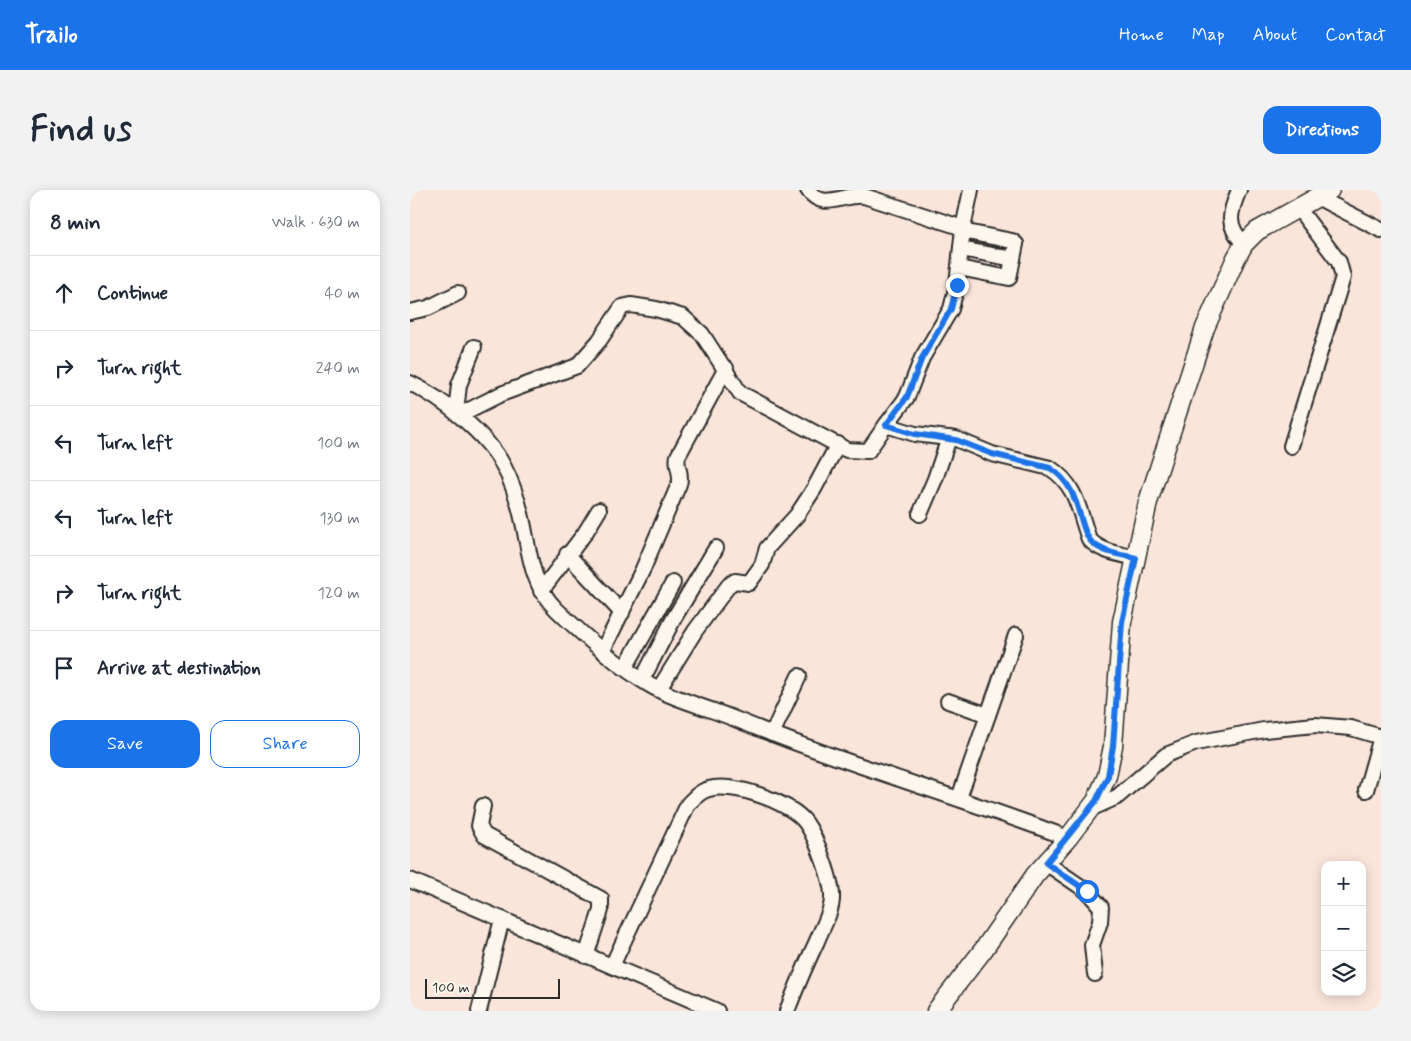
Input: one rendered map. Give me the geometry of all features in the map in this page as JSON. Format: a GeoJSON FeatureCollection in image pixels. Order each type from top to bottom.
{"type":"FeatureCollection","features":[{"type":"Feature","properties":{"kind":"main road"},"geometry":{"type":"LineString","coordinates":[[936,1011],[1046,863],[1090,809],[1102,788],[1111,761],[1122,622],[1148,502],[1205,328],[1244,244],[1257,231],[1323,194]]}},
{"type":"Feature","properties":{"kind":"street"},"geometry":{"type":"LineString","coordinates":[[808,190],[824,202],[852,196],[864,196],[962,229],[1014,241],[1010,275],[1007,278],[959,268]]}},
{"type":"Feature","properties":{"kind":"street"},"geometry":{"type":"LineString","coordinates":[[458,414],[501,394],[577,366],[599,341],[617,312],[626,305],[656,309],[683,318],[702,334],[726,368],[740,393],[779,415],[855,452],[868,451],[907,397],[922,358],[951,309],[959,268],[962,229],[970,190]]}},
{"type":"Feature","properties":{"kind":"street"},"geometry":{"type":"LineString","coordinates":[[1239,190],[1233,204],[1230,225],[1233,233],[1244,244]]}},
{"type":"Feature","properties":{"kind":"street"},"geometry":{"type":"LineString","coordinates":[[1323,194],[1381,230]]}},
{"type":"Feature","properties":{"kind":"street"},"geometry":{"type":"LineString","coordinates":[[1291,446],[1343,277],[1339,262],[1298,208]]}},
{"type":"Feature","properties":{"kind":"street"},"geometry":{"type":"LineString","coordinates":[[960,249],[1013,259]]}},
{"type":"Feature","properties":{"kind":"street"},"geometry":{"type":"LineString","coordinates":[[410,312],[428,308],[458,292]]}},
{"type":"Feature","properties":{"kind":"street"},"geometry":{"type":"LineString","coordinates":[[458,414],[459,385],[474,347]]}},
{"type":"Feature","properties":{"kind":"street"},"geometry":{"type":"LineString","coordinates":[[603,650],[622,613],[681,480],[676,463],[678,456],[726,368]]}},
{"type":"Feature","properties":{"kind":"street"},"geometry":{"type":"LineString","coordinates":[[410,383],[436,396],[458,414],[498,456],[508,474],[517,499],[529,558],[541,591],[555,608],[603,650],[642,680],[659,689],[772,734],[959,798],[1068,838]]}},
{"type":"Feature","properties":{"kind":"street"},"geometry":{"type":"LineString","coordinates":[[886,425],[915,434],[949,438],[1000,456],[1042,465],[1058,473],[1072,489],[1087,534],[1093,544],[1115,553],[1136,558]]}},
{"type":"Feature","properties":{"kind":"street"},"geometry":{"type":"LineString","coordinates":[[920,514],[939,470],[949,438]]}},
{"type":"Feature","properties":{"kind":"street"},"geometry":{"type":"LineString","coordinates":[[659,689],[695,631],[729,585],[735,581],[749,583],[760,569],[764,553],[797,515],[824,472],[838,444]]}},
{"type":"Feature","properties":{"kind":"street"},"geometry":{"type":"LineString","coordinates":[[541,591],[567,554],[585,533],[599,510]]}},
{"type":"Feature","properties":{"kind":"street"},"geometry":{"type":"LineString","coordinates":[[642,680],[674,618],[716,548]]}},
{"type":"Feature","properties":{"kind":"street"},"geometry":{"type":"LineString","coordinates":[[567,554],[622,613]]}},
{"type":"Feature","properties":{"kind":"street"},"geometry":{"type":"LineString","coordinates":[[625,668],[673,583]]}},
{"type":"Feature","properties":{"kind":"street"},"geometry":{"type":"LineString","coordinates":[[959,798],[1016,635]]}},
{"type":"Feature","properties":{"kind":"street"},"geometry":{"type":"LineString","coordinates":[[772,734],[799,676]]}},
{"type":"Feature","properties":{"kind":"street"},"geometry":{"type":"LineString","coordinates":[[948,701],[988,715]]}},
{"type":"Feature","properties":{"kind":"street"},"geometry":{"type":"LineString","coordinates":[[1090,809],[1117,797],[1166,756],[1196,743],[1264,730],[1314,725],[1351,728],[1381,737],[1366,790]]}},
{"type":"Feature","properties":{"kind":"street"},"geometry":{"type":"LineString","coordinates":[[612,966],[688,804],[708,789],[718,788],[770,798],[794,811],[806,822],[813,836],[832,894],[825,922],[787,1011]]}},
{"type":"Feature","properties":{"kind":"street"},"geometry":{"type":"LineString","coordinates":[[483,806],[479,826],[484,835],[576,883],[601,899],[601,910],[586,956]]}},
{"type":"Feature","properties":{"kind":"street"},"geometry":{"type":"LineString","coordinates":[[1046,863],[1087,891],[1101,906],[1100,922],[1092,945],[1095,974]]}},
{"type":"Feature","properties":{"kind":"street"},"geometry":{"type":"LineString","coordinates":[[410,880],[716,1011]]}},
{"type":"Feature","properties":{"kind":"street"},"geometry":{"type":"LineString","coordinates":[[479,1011],[502,919]]}},
{"type":"Feature","properties":{"kind":"route"},"geometry":{"type":"LineString","coordinates":[[957,285],[951,309],[922,358],[907,397],[886,425],[915,434],[943,436],[966,442],[992,454],[1050,468],[1058,473],[1072,489],[1087,534],[1093,544],[1115,553],[1136,558],[1122,622],[1113,746],[1108,776],[1096,801],[1046,863],[1087,891]]}}]}
